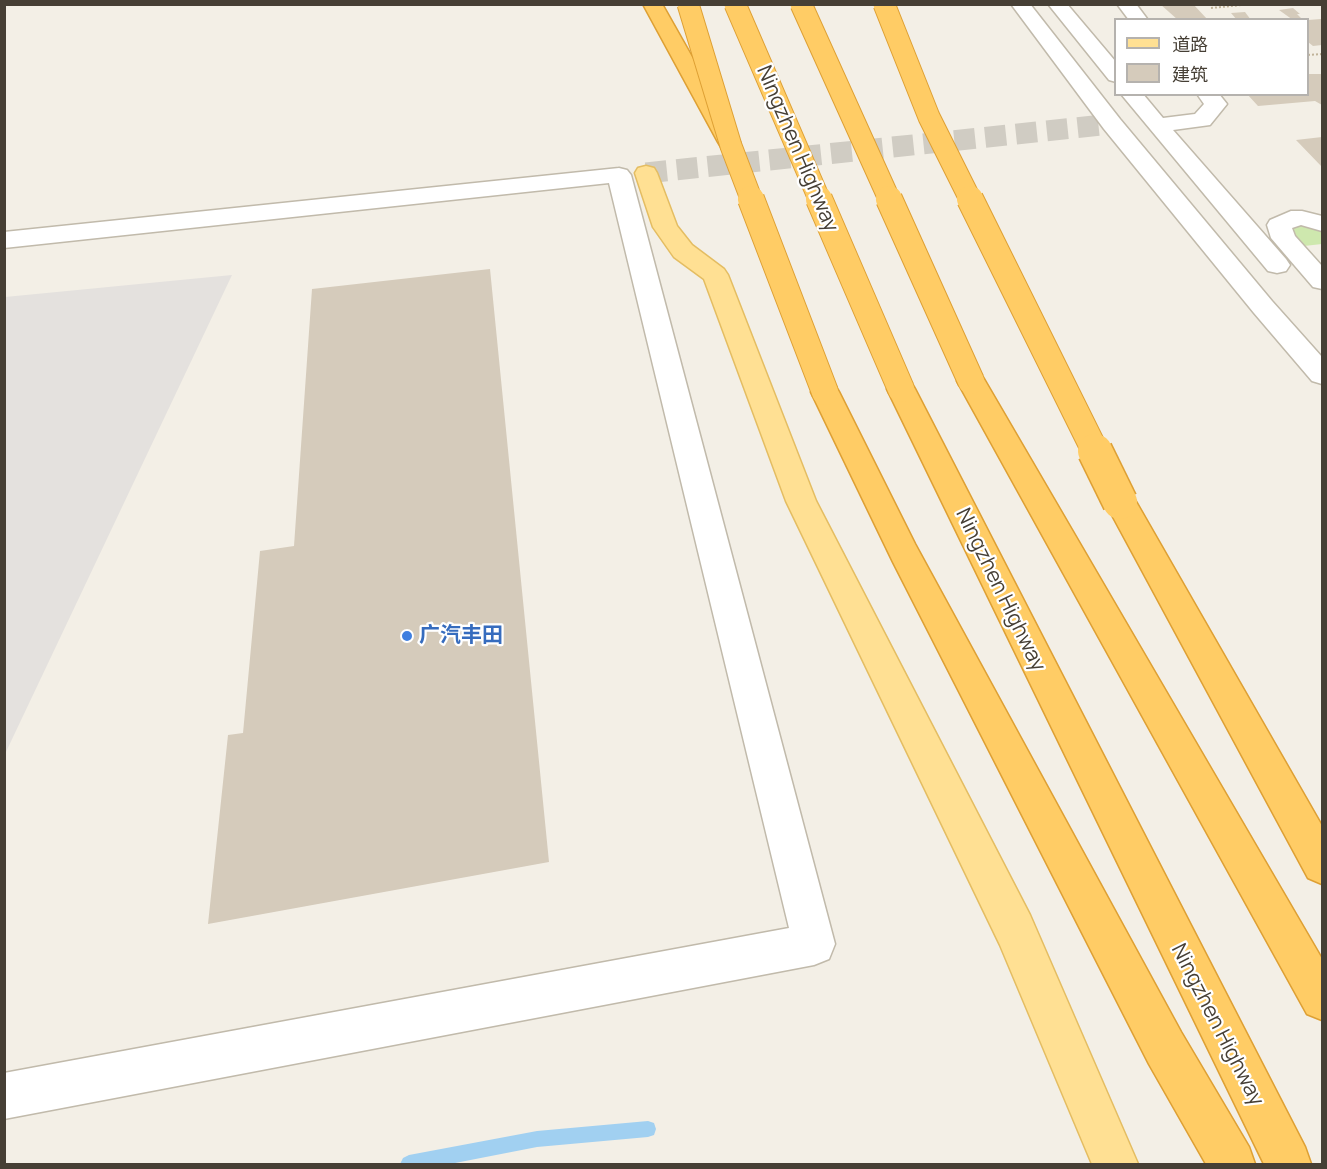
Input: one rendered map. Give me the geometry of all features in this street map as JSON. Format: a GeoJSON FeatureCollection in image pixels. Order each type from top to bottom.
{"type":"FeatureCollection","features":[{"type":"Feature","properties":{"kind":"highway"},"geometry":{"type":"LineString","coordinates":[[652,4],[731,146]]}},
{"type":"Feature","properties":{"kind":"highway"},"geometry":{"type":"LineString","coordinates":[[688,4],[731,146],[825,392],[904,553],[1142,1006],[1232,1164]]}},
{"type":"Feature","properties":{"kind":"highway","name":"Ningzhen Highway"},"geometry":{"type":"LineString","coordinates":[[735,4],[901,389],[1288,1164]]}},
{"type":"Feature","properties":{"kind":"highway"},"geometry":{"type":"LineString","coordinates":[[801,4],[971,381],[1323,999]]}},
{"type":"Feature","properties":{"kind":"highway"},"geometry":{"type":"LineString","coordinates":[[885,5],[929,117],[1120,502],[1323,864]]}},
{"type":"Feature","properties":{"kind":"main road"},"geometry":{"type":"LineString","coordinates":[[633,174],[683,251],[715,275],[801,501],[1015,930],[1115,1164]]}},
{"type":"Feature","properties":{"kind":"street"},"geometry":{"type":"LineString","coordinates":[[1020,4],[1098,108],[1233,271],[1323,374]]}},
{"type":"Feature","properties":{"kind":"street"},"geometry":{"type":"LineString","coordinates":[[1057,4],[1114,74]]}},
{"type":"Feature","properties":{"kind":"street"},"geometry":{"type":"LineString","coordinates":[[1126,4],[1137,18]]}},
{"type":"Feature","properties":{"kind":"street"},"geometry":{"type":"LineString","coordinates":[[1133,96],[1277,264]]}},
{"type":"Feature","properties":{"kind":"street"},"geometry":{"type":"LineString","coordinates":[[1156,125],[1202,120],[1216,104],[1209,96]]}},
{"type":"Feature","properties":{"kind":"street"},"geometry":{"type":"LineString","coordinates":[[4,240],[633,174],[814,944],[4,1096]]}},
{"type":"Feature","properties":{"kind":"street"},"geometry":{"type":"LineString","coordinates":[[1323,224],[1302,218],[1291,218],[1279,225],[1283,238],[1323,281]]}},
{"type":"Feature","properties":{"kind":"street"},"geometry":{"type":"LineString","coordinates":[[1233,271],[1304,261]]}},
{"type":"Feature","properties":{"kind":"path"},"geometry":{"type":"LineString","coordinates":[[1211,8],[1252,4]]}},
{"type":"Feature","properties":{"kind":"green space"},"geometry":{"type":"Polygon","coordinates":[[[1316,224],[1322,230],[1322,244],[1304,246],[1287,227],[1316,224]]]}},
{"type":"Feature","properties":{"kind":"shaded area"},"geometry":{"type":"Polygon","coordinates":[[[232,275],[5,754],[5,297],[232,275]]]}},
{"type":"Feature","properties":{"kind":"building"},"geometry":{"type":"Polygon","coordinates":[[[1160,4],[1193,4],[1206,18],[1176,18],[1160,4]]]}},
{"type":"Feature","properties":{"kind":"building"},"geometry":{"type":"Polygon","coordinates":[[[1293,8],[1301,18],[1290,18],[1279,10],[1293,8]]]}},
{"type":"Feature","properties":{"kind":"building"},"geometry":{"type":"Polygon","coordinates":[[[1245,12],[1250,18],[1235,18],[1231,13],[1245,12]]]}},
{"type":"Feature","properties":{"kind":"building"},"geometry":{"type":"Polygon","coordinates":[[[1321,19],[1322,45],[1313,46],[1309,43],[1309,20],[1321,19]]]}},
{"type":"Feature","properties":{"kind":"building"},"geometry":{"type":"Polygon","coordinates":[[[1309,74],[1322,74],[1322,105],[1315,101],[1258,106],[1249,96],[1309,96],[1309,74]]]}},
{"type":"Feature","properties":{"kind":"building"},"geometry":{"type":"Polygon","coordinates":[[[1322,137],[1322,167],[1296,140],[1322,137]]]}},
{"type":"Feature","properties":{"kind":"building","name":"广汽丰田"},"geometry":{"type":"Polygon","coordinates":[[[490,269],[549,862],[208,924],[228,735],[243,733],[260,551],[294,546],[312,289],[490,269]]]}},
{"type":"Feature","properties":{"kind":"waterway"},"geometry":{"type":"LineString","coordinates":[[409,1164],[537,1139],[648,1129]]}},
{"type":"Feature","properties":{"kind":"tunnel"},"geometry":{"type":"LineString","coordinates":[[646,173],[1112,124]]}},
{"type":"Feature","properties":{"kind":"place","name":"广汽丰田"},"geometry":{"type":"Point","coordinates":[407,636]}}]}
